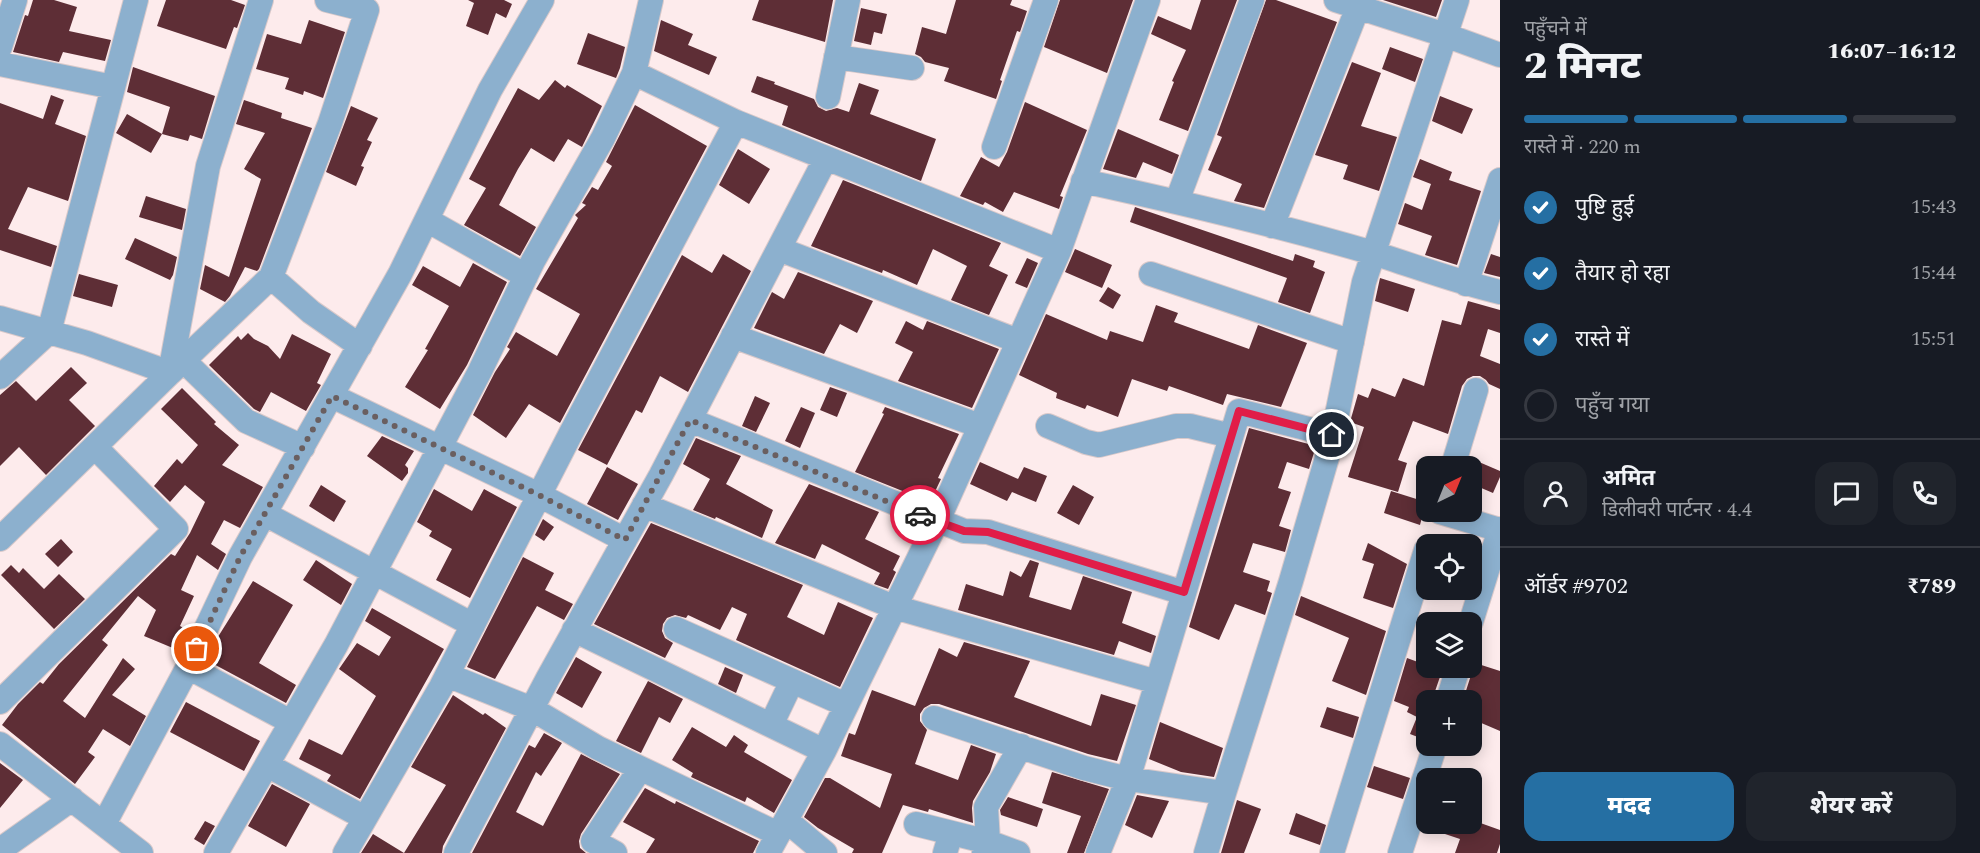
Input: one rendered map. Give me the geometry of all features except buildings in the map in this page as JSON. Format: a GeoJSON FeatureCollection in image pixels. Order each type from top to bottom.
{"type":"FeatureCollection","features":[{"type":"Feature","properties":{"kind":"street"},"geometry":{"type":"LineString","coordinates":[[0,47],[15,0]]}},
{"type":"Feature","properties":{"kind":"street"},"geometry":{"type":"LineString","coordinates":[[0,377],[49,332],[136,0]]}},
{"type":"Feature","properties":{"kind":"street"},"geometry":{"type":"LineString","coordinates":[[177,366],[208,166],[261,0]]}},
{"type":"Feature","properties":{"kind":"street"},"geometry":{"type":"LineString","coordinates":[[0,539],[271,277],[330,123],[367,10],[327,0]]}},
{"type":"Feature","properties":{"kind":"street"},"geometry":{"type":"LineString","coordinates":[[104,825],[188,668],[240,557],[400,274],[490,90],[542,0]]}},
{"type":"Feature","properties":{"kind":"street"},"geometry":{"type":"LineString","coordinates":[[828,97],[848,0]]}},
{"type":"Feature","properties":{"kind":"street"},"geometry":{"type":"LineString","coordinates":[[994,147],[1046,0]]}},
{"type":"Feature","properties":{"kind":"street"},"geometry":{"type":"LineString","coordinates":[[778,836],[824,751],[937,522],[1059,251],[1148,0]]}},
{"type":"Feature","properties":{"kind":"street"},"geometry":{"type":"LineString","coordinates":[[1177,201],[1252,0]]}},
{"type":"Feature","properties":{"kind":"street"},"geometry":{"type":"LineString","coordinates":[[1206,853],[1291,581],[1332,435],[1364,282],[1457,0]]}},
{"type":"Feature","properties":{"kind":"street"},"geometry":{"type":"LineString","coordinates":[[216,853],[336,645],[480,371],[526,276],[603,138],[634,73],[647,2]]}},
{"type":"Feature","properties":{"kind":"street"},"geometry":{"type":"LineString","coordinates":[[1272,226],[1347,3],[1500,55]]}},
{"type":"Feature","properties":{"kind":"street"},"geometry":{"type":"LineString","coordinates":[[836,57],[912,68]]}},
{"type":"Feature","properties":{"kind":"street"},"geometry":{"type":"LineString","coordinates":[[0,64],[113,87]]}},
{"type":"Feature","properties":{"kind":"street"},"geometry":{"type":"LineString","coordinates":[[634,73],[736,122],[1059,251]]}},
{"type":"Feature","properties":{"kind":"street"},"geometry":{"type":"LineString","coordinates":[[345,853],[447,675],[539,495],[736,122]]}},
{"type":"Feature","properties":{"kind":"street"},"geometry":{"type":"LineString","coordinates":[[456,853],[574,630],[690,420],[826,158]]}},
{"type":"Feature","properties":{"kind":"street"},"geometry":{"type":"LineString","coordinates":[[1466,284],[1500,180]]}},
{"type":"Feature","properties":{"kind":"street"},"geometry":{"type":"LineString","coordinates":[[1083,181],[1177,201],[1272,226],[1373,253],[1466,284],[1500,292]]}},
{"type":"Feature","properties":{"kind":"street"},"geometry":{"type":"LineString","coordinates":[[427,220],[526,276]]}},
{"type":"Feature","properties":{"kind":"street"},"geometry":{"type":"LineString","coordinates":[[779,249],[1018,341]]}},
{"type":"Feature","properties":{"kind":"street"},"geometry":{"type":"LineString","coordinates":[[1151,274],[1352,342]]}},
{"type":"Feature","properties":{"kind":"street"},"geometry":{"type":"LineString","coordinates":[[271,277],[311,312],[360,346]]}},
{"type":"Feature","properties":{"kind":"street"},"geometry":{"type":"LineString","coordinates":[[0,318],[177,366],[246,421],[303,447]]}},
{"type":"Feature","properties":{"kind":"street"},"geometry":{"type":"LineString","coordinates":[[733,336],[980,426]]}},
{"type":"Feature","properties":{"kind":"street"},"geometry":{"type":"LineString","coordinates":[[1456,456],[1476,390]]}},
{"type":"Feature","properties":{"kind":"street"},"geometry":{"type":"LineString","coordinates":[[332,396],[440,446],[625,540]]}},
{"type":"Feature","properties":{"kind":"street"},"geometry":{"type":"LineString","coordinates":[[1098,853],[1128,778],[1239,411],[1332,435]]}},
{"type":"Feature","properties":{"kind":"street"},"geometry":{"type":"LineString","coordinates":[[690,420],[937,522],[964,531],[988,532],[1184,592]]}},
{"type":"Feature","properties":{"kind":"street"},"geometry":{"type":"LineString","coordinates":[[1048,426],[1099,445],[1176,426],[1190,426],[1231,436]]}},
{"type":"Feature","properties":{"kind":"street"},"geometry":{"type":"LineString","coordinates":[[0,702],[176,529],[94,447]]}},
{"type":"Feature","properties":{"kind":"street"},"geometry":{"type":"LineString","coordinates":[[644,505],[894,607],[1157,682]]}},
{"type":"Feature","properties":{"kind":"street"},"geometry":{"type":"LineString","coordinates":[[265,514],[473,625]]}},
{"type":"Feature","properties":{"kind":"street"},"geometry":{"type":"LineString","coordinates":[[1474,612],[1500,529],[1475,522]]}},
{"type":"Feature","properties":{"kind":"street"},"geometry":{"type":"LineString","coordinates":[[1332,853],[1416,582]]}},
{"type":"Feature","properties":{"kind":"street"},"geometry":{"type":"LineString","coordinates":[[676,629],[846,705]]}},
{"type":"Feature","properties":{"kind":"street"},"geometry":{"type":"LineString","coordinates":[[574,630],[824,751]]}},
{"type":"Feature","properties":{"kind":"street"},"geometry":{"type":"LineString","coordinates":[[188,668],[291,722]]}},
{"type":"Feature","properties":{"kind":"street"},"geometry":{"type":"LineString","coordinates":[[447,675],[532,709],[598,748],[778,836],[825,853]]}},
{"type":"Feature","properties":{"kind":"street"},"geometry":{"type":"LineString","coordinates":[[771,725],[792,681]]}},
{"type":"Feature","properties":{"kind":"street"},"geometry":{"type":"LineString","coordinates":[[934,718],[1084,768],[1128,778],[1224,793]]}},
{"type":"Feature","properties":{"kind":"street"},"geometry":{"type":"LineString","coordinates":[[0,744],[141,853]]}},
{"type":"Feature","properties":{"kind":"street"},"geometry":{"type":"LineString","coordinates":[[986,848],[987,807],[1021,746]]}},
{"type":"Feature","properties":{"kind":"street"},"geometry":{"type":"LineString","coordinates":[[1400,853],[1432,756]]}},
{"type":"Feature","properties":{"kind":"street"},"geometry":{"type":"LineString","coordinates":[[267,765],[365,818]]}},
{"type":"Feature","properties":{"kind":"street"},"geometry":{"type":"LineString","coordinates":[[615,853],[593,841],[640,768]]}},
{"type":"Feature","properties":{"kind":"street"},"geometry":{"type":"LineString","coordinates":[[0,850],[72,799]]}},
{"type":"Feature","properties":{"kind":"street"},"geometry":{"type":"LineString","coordinates":[[916,824],[948,843],[1018,853]]}},
{"type":"Feature","properties":{"kind":"way so far"},"geometry":{"type":"LineString","coordinates":[[197,649],[240,557],[332,396],[440,446],[625,540],[690,420],[920,515]]}},
{"type":"Feature","properties":{"kind":"route"},"geometry":{"type":"LineString","coordinates":[[920,515],[964,531],[988,532],[1184,592],[1239,411],[1332,435]]}}]}
